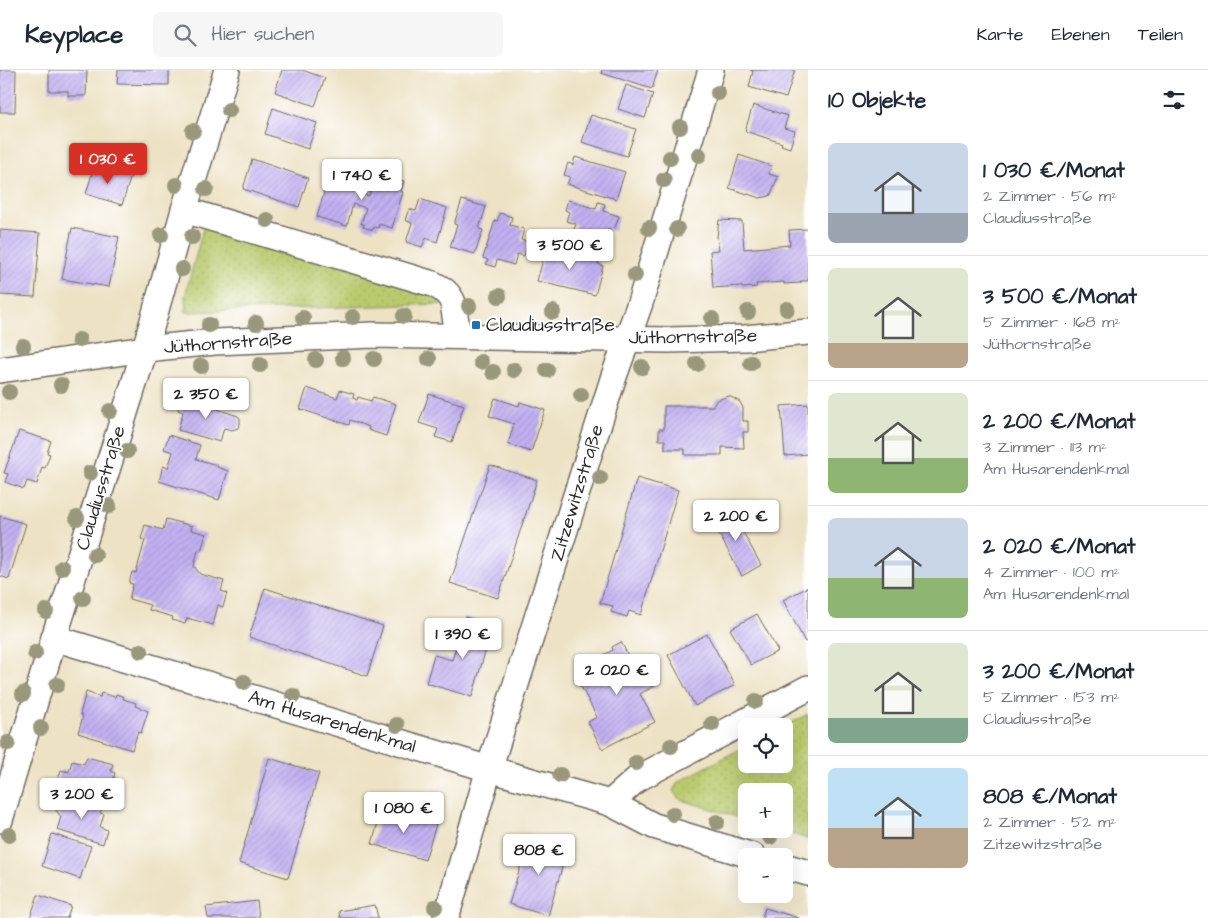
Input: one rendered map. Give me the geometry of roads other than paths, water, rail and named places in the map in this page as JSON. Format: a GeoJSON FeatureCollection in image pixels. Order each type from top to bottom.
{"type":"FeatureCollection","features":[{"type":"Feature","properties":{"kind":"street","name":"Claudiusstraße"},"geometry":{"type":"LineString","coordinates":[[0,820],[10,752],[54,638],[145,349],[184,210],[227,70]]}},
{"type":"Feature","properties":{"kind":"street","name":"Zitzewitzstraße"},"geometry":{"type":"LineString","coordinates":[[446,918],[489,769],[626,339],[640,303],[711,70]]}},
{"type":"Feature","properties":{"kind":"street"},"geometry":{"type":"LineString","coordinates":[[184,210],[433,284],[444,290],[451,299],[458,335]]}},
{"type":"Feature","properties":{"kind":"street","name":"Jüthornstraße"},"geometry":{"type":"LineString","coordinates":[[0,370],[145,349],[225,341],[373,335],[626,339],[745,338],[808,332]]}},
{"type":"Feature","properties":{"kind":"street","name":"Am Husarendenkmal"},"geometry":{"type":"LineString","coordinates":[[54,638],[489,769],[610,803],[654,826],[738,851]]}},
{"type":"Feature","properties":{"kind":"street"},"geometry":{"type":"LineString","coordinates":[[610,803],[637,779],[808,688]]}},
{"type":"Feature","properties":{"kind":"street"},"geometry":{"type":"LineString","coordinates":[[793,869],[808,873]]}},
{"type":"Feature","properties":{"kind":"place","name":"Claudiusstraße"},"geometry":{"type":"Point","coordinates":[476,325]}}]}
